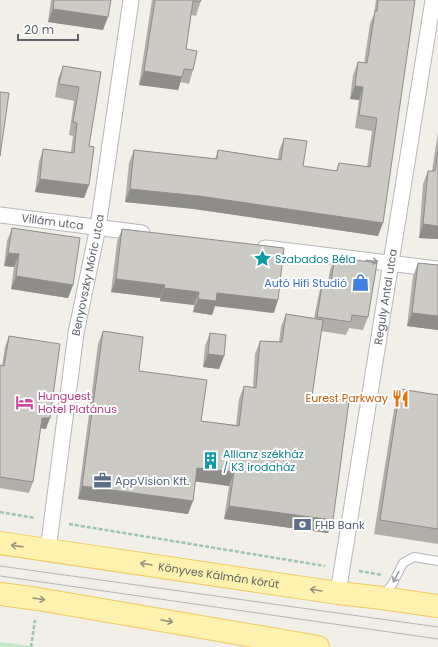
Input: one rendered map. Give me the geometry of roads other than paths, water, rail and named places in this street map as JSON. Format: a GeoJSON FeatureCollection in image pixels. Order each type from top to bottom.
{"type":"FeatureCollection","features":[{"type":"Feature","properties":{"kind":"main road","name":"Könyves Kálmán körút"},"geometry":{"type":"LineString","coordinates":[[0,543],[338,593],[438,606]]}},
{"type":"Feature","properties":{"kind":"main road"},"geometry":{"type":"LineString","coordinates":[[0,594],[38,599],[318,647]]}},
{"type":"Feature","properties":{"kind":"street","name":"Benyovszky Móric utca"},"geometry":{"type":"LineString","coordinates":[[48,550],[76,333],[98,227],[131,0]]}},
{"type":"Feature","properties":{"kind":"street","name":"Reguly Antal utca"},"geometry":{"type":"LineString","coordinates":[[338,593],[433,0]]}},
{"type":"Feature","properties":{"kind":"street","name":"Villám utca"},"geometry":{"type":"LineString","coordinates":[[0,215],[152,234]]}},
{"type":"Feature","properties":{"kind":"street"},"geometry":{"type":"LineString","coordinates":[[254,246],[438,269]]}},
{"type":"Feature","properties":{"kind":"lane"},"geometry":{"type":"LineString","coordinates":[[382,598],[396,577],[403,563],[414,558],[438,561]]}},
{"type":"Feature","properties":{"kind":"tram line"},"geometry":{"type":"LineString","coordinates":[[0,566],[438,627]]}},
{"type":"Feature","properties":{"kind":"tram line"},"geometry":{"type":"LineString","coordinates":[[0,576],[438,639]]}},
{"type":"Feature","properties":{"kind":"place","name":"Szabados Béla"},"geometry":{"type":"Point","coordinates":[262,259]}},
{"type":"Feature","properties":{"kind":"place","name":"Autó Hifi Studió"},"geometry":{"type":"Point","coordinates":[360,283]}},
{"type":"Feature","properties":{"kind":"place","name":"Eurest Parkway"},"geometry":{"type":"Point","coordinates":[401,398]}},
{"type":"Feature","properties":{"kind":"place","name":"Hunguest Hotel Platánus"},"geometry":{"type":"Point","coordinates":[25,402]}},
{"type":"Feature","properties":{"kind":"place","name":"Allianz székház / K3 irodaház"},"geometry":{"type":"Point","coordinates":[210,460]}},
{"type":"Feature","properties":{"kind":"place","name":"AppVision Kft."},"geometry":{"type":"Point","coordinates":[102,481]}},
{"type":"Feature","properties":{"kind":"place","name":"FHB Bank"},"geometry":{"type":"Point","coordinates":[302,525]}}]}
